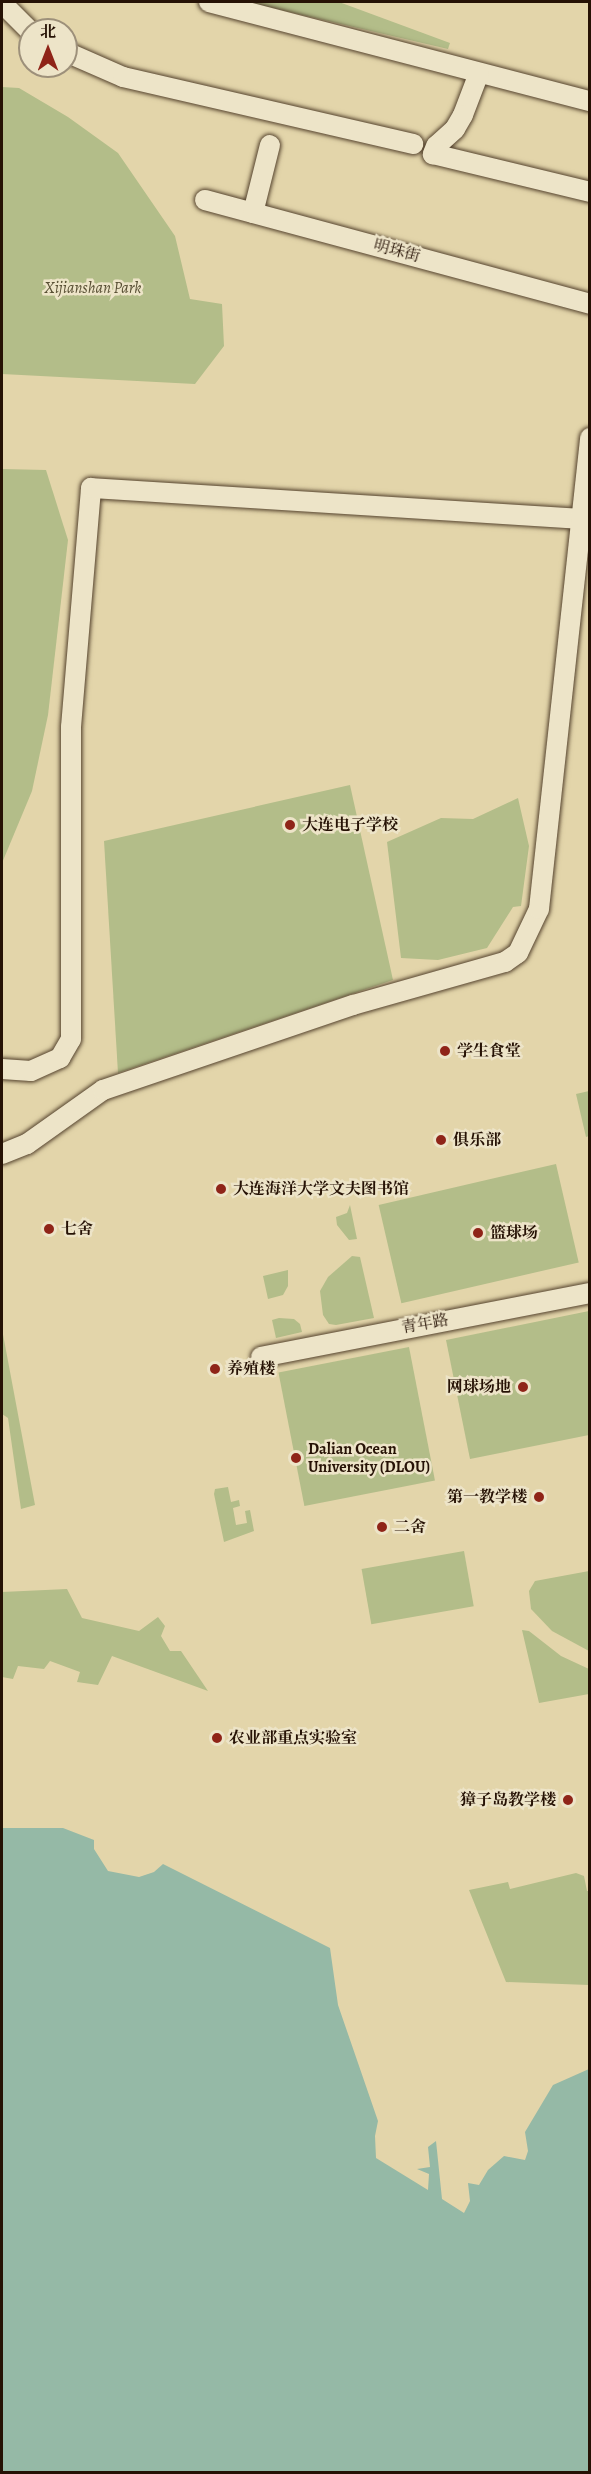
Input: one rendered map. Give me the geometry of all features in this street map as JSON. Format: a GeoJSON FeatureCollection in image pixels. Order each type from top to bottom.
{"type":"FeatureCollection","features":[{"type":"Feature","properties":{"kind":"street"},"geometry":{"type":"LineString","coordinates":[[209,2],[590,101]]}},
{"type":"Feature","properties":{"kind":"street"},"geometry":{"type":"LineString","coordinates":[[2,3],[18,19]]}},
{"type":"Feature","properties":{"kind":"street"},"geometry":{"type":"LineString","coordinates":[[78,57],[123,76],[413,144]]}},
{"type":"Feature","properties":{"kind":"street"},"geometry":{"type":"LineString","coordinates":[[479,74],[463,116],[455,129],[436,146],[433,154],[590,192]]}},
{"type":"Feature","properties":{"kind":"street"},"geometry":{"type":"LineString","coordinates":[[253,213],[270,145]]}},
{"type":"Feature","properties":{"kind":"street","name":"明珠街"},"geometry":{"type":"LineString","coordinates":[[205,200],[590,304]]}},
{"type":"Feature","properties":{"kind":"street"},"geometry":{"type":"LineString","coordinates":[[2,1154],[27,1144],[103,1090],[353,1005],[506,962],[518,953],[539,909],[590,438]]}},
{"type":"Feature","properties":{"kind":"street"},"geometry":{"type":"LineString","coordinates":[[2,1069],[31,1071],[60,1058],[71,1039],[71,727],[91,489],[580,519]]}},
{"type":"Feature","properties":{"kind":"street","name":"青年路"},"geometry":{"type":"LineString","coordinates":[[261,1358],[385,1331],[590,1293]]}},
{"type":"Feature","properties":{"kind":"green space"},"geometry":{"type":"Polygon","coordinates":[[[247,2],[339,2],[450,43],[448,49],[247,2]]]}},
{"type":"Feature","properties":{"kind":"green space","name":"Xijianshan Park"},"geometry":{"type":"Polygon","coordinates":[[[2,87],[19,88],[68,117],[118,153],[175,236],[190,299],[222,304],[224,346],[195,384],[2,374],[2,87]]]}},
{"type":"Feature","properties":{"kind":"green space"},"geometry":{"type":"Polygon","coordinates":[[[2,469],[46,470],[68,540],[48,715],[32,791],[2,863],[2,469]]]}},
{"type":"Feature","properties":{"kind":"green space"},"geometry":{"type":"Polygon","coordinates":[[[350,785],[393,980],[118,1073],[104,841],[350,785]]]}},
{"type":"Feature","properties":{"kind":"green space"},"geometry":{"type":"Polygon","coordinates":[[[518,798],[529,846],[521,906],[513,907],[487,948],[438,960],[401,958],[387,842],[441,818],[473,819],[518,798]]]}},
{"type":"Feature","properties":{"kind":"green space"},"geometry":{"type":"Polygon","coordinates":[[[589,1091],[589,1136],[586,1137],[576,1094],[589,1091]]]}},
{"type":"Feature","properties":{"kind":"green space","name":"篮球场"},"geometry":{"type":"Polygon","coordinates":[[[556,1164],[579,1262],[401,1303],[379,1205],[556,1164]]]}},
{"type":"Feature","properties":{"kind":"green space"},"geometry":{"type":"Polygon","coordinates":[[[350,1205],[357,1239],[349,1240],[337,1225],[336,1217],[347,1213],[350,1205]]]}},
{"type":"Feature","properties":{"kind":"green space"},"geometry":{"type":"Polygon","coordinates":[[[352,1256],[360,1257],[374,1318],[336,1325],[329,1324],[323,1315],[320,1291],[328,1277],[352,1256]]]}},
{"type":"Feature","properties":{"kind":"green space"},"geometry":{"type":"Polygon","coordinates":[[[288,1270],[288,1286],[283,1295],[268,1299],[263,1276],[288,1270]]]}},
{"type":"Feature","properties":{"kind":"green space","name":"网球场地"},"geometry":{"type":"Polygon","coordinates":[[[589,1311],[589,1435],[470,1459],[446,1340],[589,1311]]]}},
{"type":"Feature","properties":{"kind":"green space"},"geometry":{"type":"Polygon","coordinates":[[[294,1319],[300,1324],[302,1332],[276,1338],[272,1320],[294,1319]]]}},
{"type":"Feature","properties":{"kind":"green space"},"geometry":{"type":"Polygon","coordinates":[[[2,1329],[35,1505],[21,1509],[8,1418],[2,1414],[2,1329]]]}},
{"type":"Feature","properties":{"kind":"green space"},"geometry":{"type":"Polygon","coordinates":[[[409,1347],[435,1481],[304,1506],[278,1372],[409,1347]]]}},
{"type":"Feature","properties":{"kind":"green space"},"geometry":{"type":"Polygon","coordinates":[[[228,1487],[231,1502],[239,1500],[240,1506],[233,1508],[236,1525],[247,1523],[245,1511],[250,1510],[254,1531],[224,1542],[214,1494],[215,1489],[228,1487]]]}},
{"type":"Feature","properties":{"kind":"green space"},"geometry":{"type":"Polygon","coordinates":[[[464,1551],[474,1606],[371,1624],[362,1569],[464,1551]]]}},
{"type":"Feature","properties":{"kind":"green space"},"geometry":{"type":"Polygon","coordinates":[[[590,1571],[589,1651],[552,1631],[531,1609],[529,1591],[535,1581],[590,1571]]]}},
{"type":"Feature","properties":{"kind":"green space"},"geometry":{"type":"Polygon","coordinates":[[[67,1589],[82,1618],[139,1631],[158,1617],[165,1626],[161,1636],[170,1651],[181,1651],[208,1691],[112,1656],[98,1685],[77,1682],[80,1672],[50,1661],[44,1669],[18,1666],[13,1679],[2,1677],[2,1592],[67,1589]]]}},
{"type":"Feature","properties":{"kind":"green space"},"geometry":{"type":"Polygon","coordinates":[[[522,1630],[529,1631],[561,1656],[589,1669],[589,1694],[539,1703],[522,1630]]]}},
{"type":"Feature","properties":{"kind":"green space"},"geometry":{"type":"Polygon","coordinates":[[[576,1873],[584,1876],[587,1891],[589,1891],[589,1985],[506,1982],[469,1890],[508,1882],[510,1889],[576,1873]]]}},
{"type":"Feature","properties":{"kind":"shaded area"},"geometry":{"type":"Polygon","coordinates":[[[2,1828],[63,1828],[94,1840],[94,1849],[108,1871],[139,1877],[154,1872],[163,1864],[330,1948],[338,2005],[378,2121],[375,2136],[376,2158],[428,2190],[429,2174],[417,2169],[430,2167],[428,2147],[436,2141],[442,2199],[464,2213],[470,2201],[468,2183],[479,2185],[488,2170],[504,2156],[525,2160],[528,2151],[525,2132],[553,2085],[589,2069],[589,2472],[2,2472],[2,1828]]]}},
{"type":"Feature","properties":{"kind":"place","name":"大连电子学校"},"geometry":{"type":"Point","coordinates":[290,825]}},
{"type":"Feature","properties":{"kind":"place","name":"学生食堂"},"geometry":{"type":"Point","coordinates":[445,1051]}},
{"type":"Feature","properties":{"kind":"place","name":"俱乐部"},"geometry":{"type":"Point","coordinates":[441,1140]}},
{"type":"Feature","properties":{"kind":"place","name":"大连海洋大学文夫图书馆"},"geometry":{"type":"Point","coordinates":[221,1189]}},
{"type":"Feature","properties":{"kind":"place","name":"七舍"},"geometry":{"type":"Point","coordinates":[49,1229]}},
{"type":"Feature","properties":{"kind":"place","name":"篮球场"},"geometry":{"type":"Point","coordinates":[478,1233]}},
{"type":"Feature","properties":{"kind":"place","name":"养殖楼"},"geometry":{"type":"Point","coordinates":[215,1369]}},
{"type":"Feature","properties":{"kind":"place","name":"网球场地"},"geometry":{"type":"Point","coordinates":[523,1387]}},
{"type":"Feature","properties":{"kind":"place","name":"Dalian Ocean University (DLOU)"},"geometry":{"type":"Point","coordinates":[296,1458]}},
{"type":"Feature","properties":{"kind":"place","name":"第一教学楼"},"geometry":{"type":"Point","coordinates":[539,1497]}},
{"type":"Feature","properties":{"kind":"place","name":"二舍"},"geometry":{"type":"Point","coordinates":[382,1527]}},
{"type":"Feature","properties":{"kind":"place","name":"农业部重点实验室"},"geometry":{"type":"Point","coordinates":[217,1738]}},
{"type":"Feature","properties":{"kind":"place","name":"獐子岛教学楼"},"geometry":{"type":"Point","coordinates":[568,1800]}}]}
